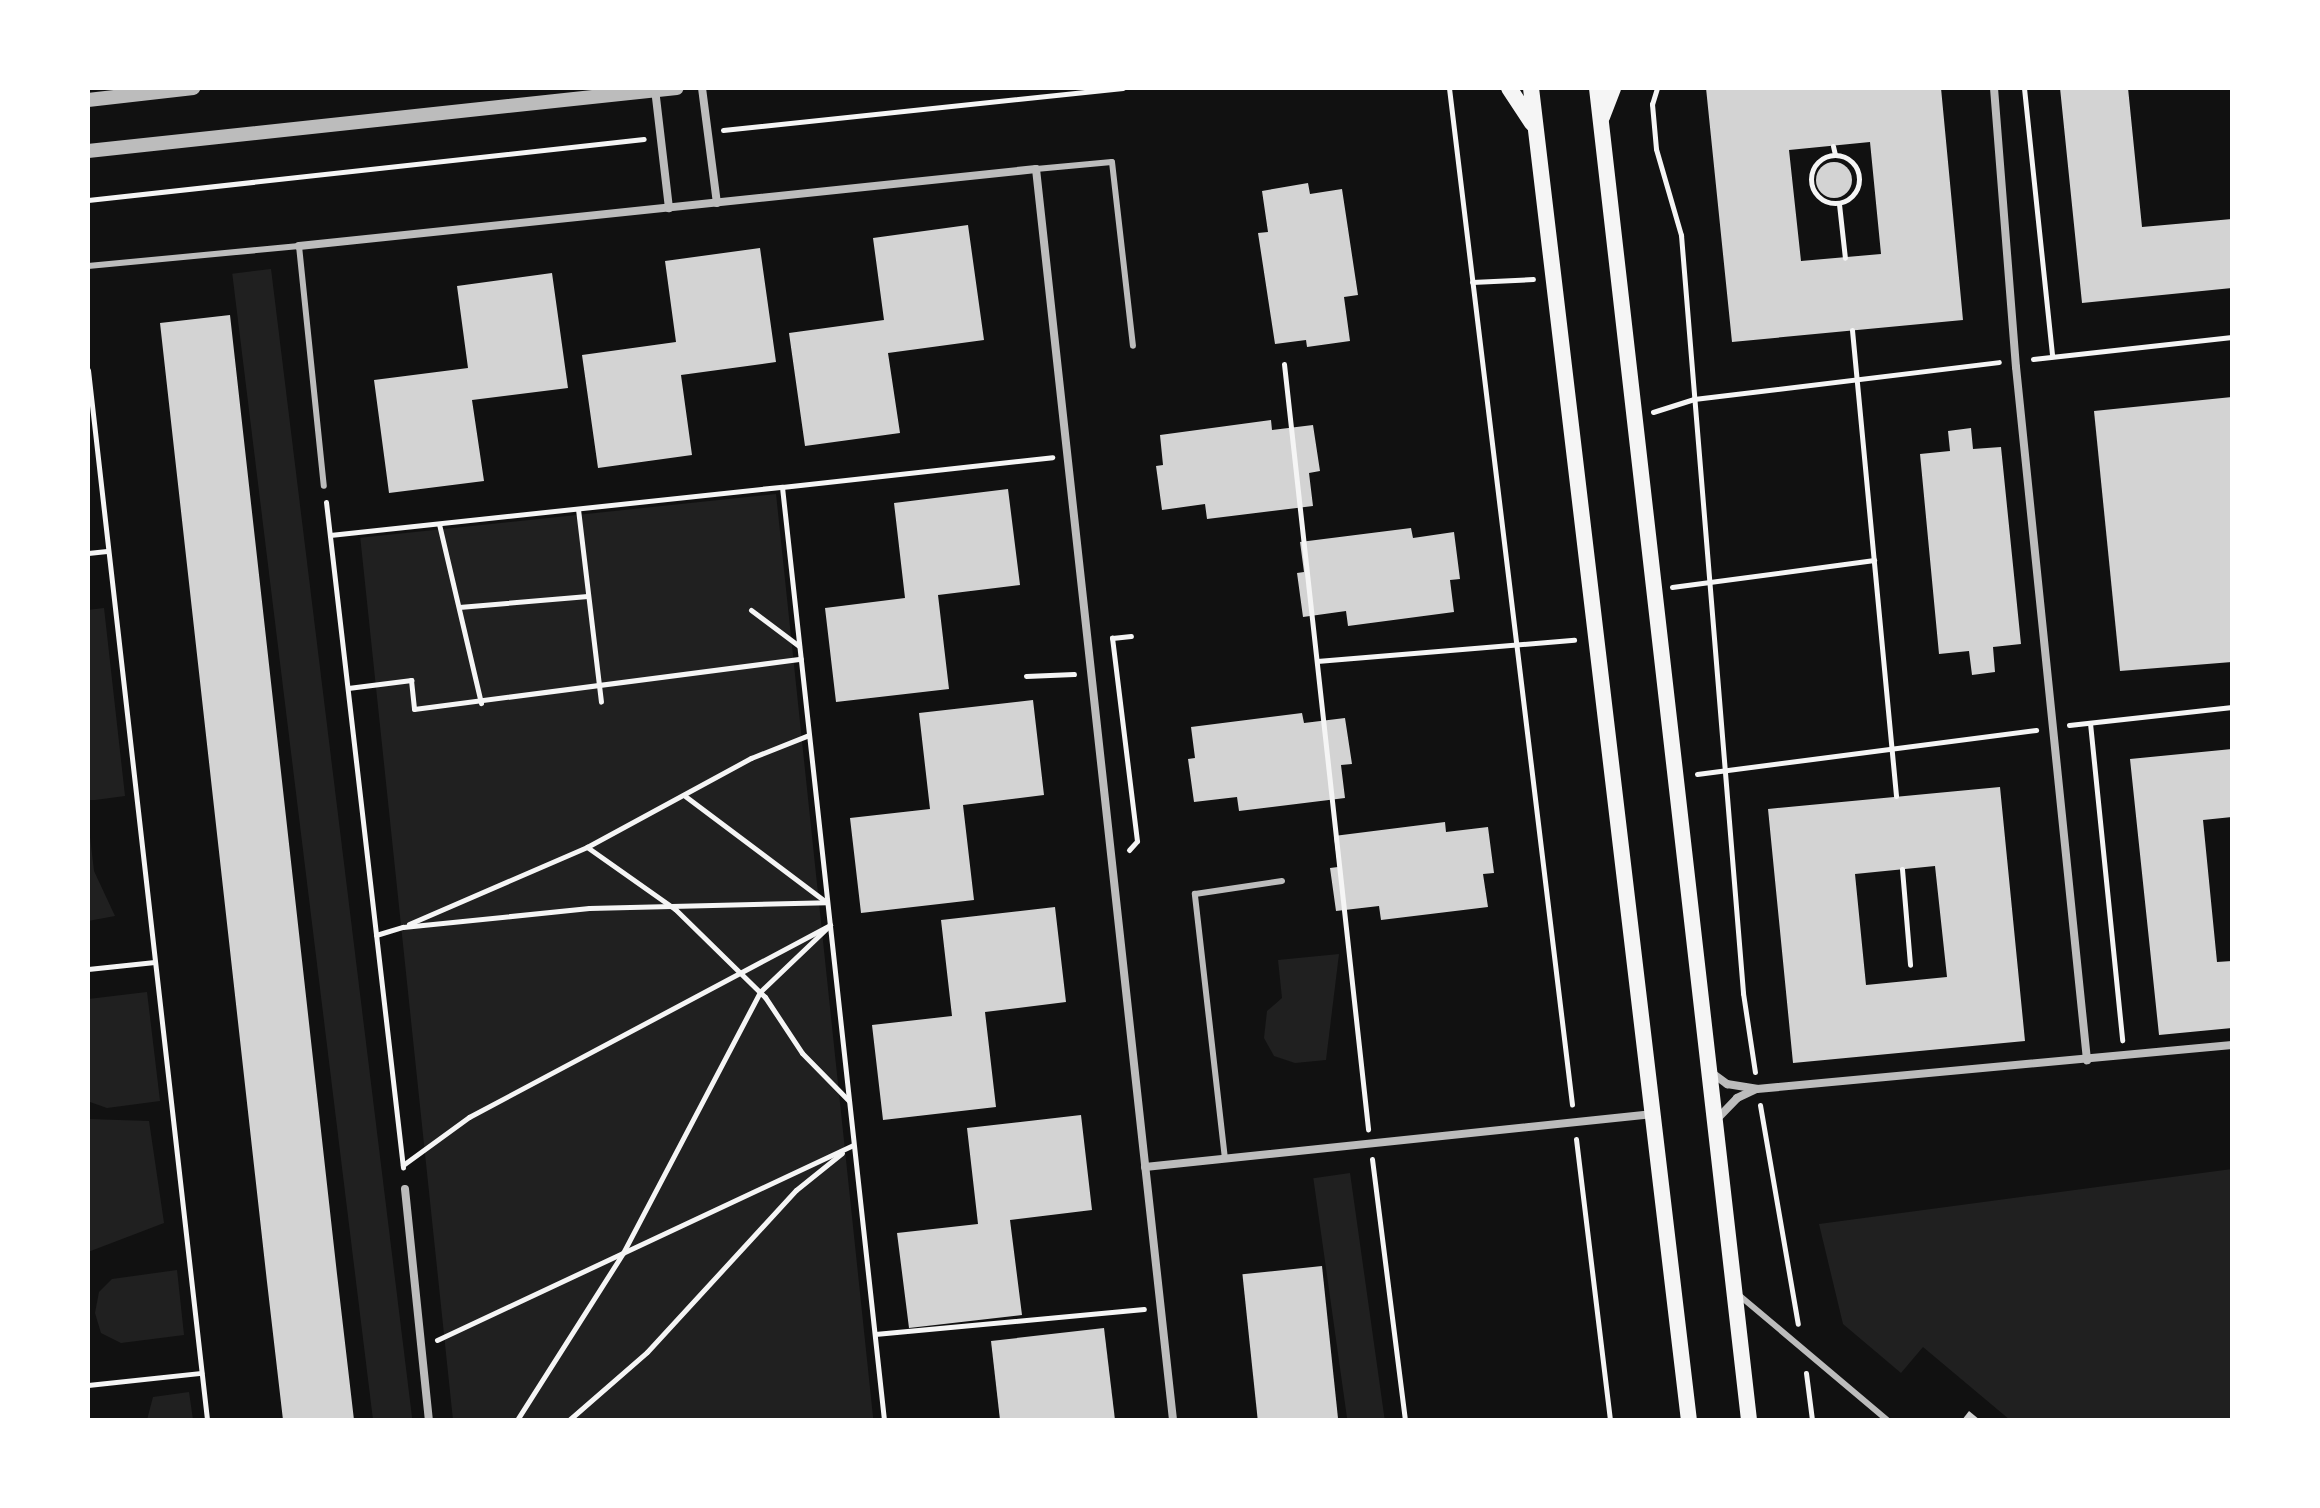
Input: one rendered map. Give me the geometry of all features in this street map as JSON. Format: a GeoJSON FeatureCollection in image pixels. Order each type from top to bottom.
{"type":"FeatureCollection","features":[{"type":"Feature","properties":{"kind":"main road"},"geometry":{"type":"LineString","coordinates":[[1509,88],[1536,129]]}},
{"type":"Feature","properties":{"kind":"main road"},"geometry":{"type":"LineString","coordinates":[[1531,88],[1689,1420]]}},
{"type":"Feature","properties":{"kind":"main road"},"geometry":{"type":"LineString","coordinates":[[1597,88],[1637,417],[1711,1125],[1749,1420]]}},
{"type":"Feature","properties":{"kind":"main road"},"geometry":{"type":"LineString","coordinates":[[1601,118],[1613,88]]}},
{"type":"Feature","properties":{"kind":"street"},"geometry":{"type":"LineString","coordinates":[[88,100],[193,88]]}},
{"type":"Feature","properties":{"kind":"street"},"geometry":{"type":"LineString","coordinates":[[88,151],[677,88]]}},
{"type":"Feature","properties":{"kind":"street"},"geometry":{"type":"LineString","coordinates":[[702,88],[717,203]]}},
{"type":"Feature","properties":{"kind":"street"},"geometry":{"type":"LineString","coordinates":[[1994,88],[2016,367],[2087,1060]]}},
{"type":"Feature","properties":{"kind":"street"},"geometry":{"type":"LineString","coordinates":[[655,89],[669,208]]}},
{"type":"Feature","properties":{"kind":"street"},"geometry":{"type":"LineString","coordinates":[[299,246],[1036,169],[1173,1420]]}},
{"type":"Feature","properties":{"kind":"street"},"geometry":{"type":"LineString","coordinates":[[1706,1067],[1727,1084],[1757,1089],[2232,1045]]}},
{"type":"Feature","properties":{"kind":"street"},"geometry":{"type":"LineString","coordinates":[[1711,1125],[1737,1098],[1757,1089]]}},
{"type":"Feature","properties":{"kind":"street"},"geometry":{"type":"LineString","coordinates":[[1145,1167],[1653,1114]]}},
{"type":"Feature","properties":{"kind":"street"},"geometry":{"type":"LineString","coordinates":[[405,1189],[429,1420]]}},
{"type":"Feature","properties":{"kind":"lane"},"geometry":{"type":"LineString","coordinates":[[1036,169],[1112,162],[1133,346]]}},
{"type":"Feature","properties":{"kind":"lane"},"geometry":{"type":"LineString","coordinates":[[88,266],[299,246],[324,486]]}},
{"type":"Feature","properties":{"kind":"lane"},"geometry":{"type":"LineString","coordinates":[[1225,1159],[1195,894],[1282,881]]}},
{"type":"Feature","properties":{"kind":"lane"},"geometry":{"type":"LineString","coordinates":[[1732,1289],[1887,1420]]}},
{"type":"Feature","properties":{"kind":"path"},"geometry":{"type":"LineString","coordinates":[[707,132],[1123,88]]}},
{"type":"Feature","properties":{"kind":"path"},"geometry":{"type":"LineString","coordinates":[[1449,88],[1610,1420]]}},
{"type":"Feature","properties":{"kind":"path"},"geometry":{"type":"LineString","coordinates":[[1657,88],[1652,104],[1656,149],[1681,235],[1743,993],[1812,1420]]}},
{"type":"Feature","properties":{"kind":"path"},"geometry":{"type":"LineString","coordinates":[[2024,88],[2052,356]]}},
{"type":"Feature","properties":{"kind":"path"},"geometry":{"type":"LineString","coordinates":[[88,200],[661,137]]}},
{"type":"Feature","properties":{"kind":"path"},"geometry":{"type":"LineString","coordinates":[[1833,146],[1835,155]]}},
{"type":"Feature","properties":{"kind":"path"},"geometry":{"type":"LineString","coordinates":[[1835,155],[1851,161],[1859,177],[1854,194],[1839,204],[1820,199],[1810,182],[1816,163],[1835,155]]}},
{"type":"Feature","properties":{"kind":"path"},"geometry":{"type":"LineString","coordinates":[[1839,204],[1845,258]]}},
{"type":"Feature","properties":{"kind":"path"},"geometry":{"type":"LineString","coordinates":[[1472,282],[1553,279]]}},
{"type":"Feature","properties":{"kind":"path"},"geometry":{"type":"LineString","coordinates":[[1852,330],[1896,796]]}},
{"type":"Feature","properties":{"kind":"path"},"geometry":{"type":"LineString","coordinates":[[2031,359],[2232,337]]}},
{"type":"Feature","properties":{"kind":"path"},"geometry":{"type":"LineString","coordinates":[[1637,417],[1694,399],[2000,362]]}},
{"type":"Feature","properties":{"kind":"path"},"geometry":{"type":"LineString","coordinates":[[1284,364],[1370,1144],[1405,1420]]}},
{"type":"Feature","properties":{"kind":"path"},"geometry":{"type":"LineString","coordinates":[[88,370],[207,1420]]}},
{"type":"Feature","properties":{"kind":"path"},"geometry":{"type":"LineString","coordinates":[[330,535],[1067,456]]}},
{"type":"Feature","properties":{"kind":"path"},"geometry":{"type":"LineString","coordinates":[[324,486],[405,1189]]}},
{"type":"Feature","properties":{"kind":"path"},"geometry":{"type":"LineString","coordinates":[[782,487],[884,1420]]}},
{"type":"Feature","properties":{"kind":"path"},"geometry":{"type":"LineString","coordinates":[[578,509],[601,702]]}},
{"type":"Feature","properties":{"kind":"path"},"geometry":{"type":"LineString","coordinates":[[439,524],[481,703]]}},
{"type":"Feature","properties":{"kind":"path"},"geometry":{"type":"LineString","coordinates":[[88,553],[107,551]]}},
{"type":"Feature","properties":{"kind":"path"},"geometry":{"type":"LineString","coordinates":[[1655,588],[1709,584],[1874,560]]}},
{"type":"Feature","properties":{"kind":"path"},"geometry":{"type":"LineString","coordinates":[[459,607],[588,596]]}},
{"type":"Feature","properties":{"kind":"path"},"geometry":{"type":"LineString","coordinates":[[751,610],[800,647]]}},
{"type":"Feature","properties":{"kind":"path"},"geometry":{"type":"LineString","coordinates":[[1111,855],[1129,850],[1137,841],[1112,638],[1131,636]]}},
{"type":"Feature","properties":{"kind":"path"},"geometry":{"type":"LineString","coordinates":[[1317,661],[1595,638]]}},
{"type":"Feature","properties":{"kind":"path"},"geometry":{"type":"LineString","coordinates":[[348,688],[411,680],[414,709],[481,703],[801,659]]}},
{"type":"Feature","properties":{"kind":"path"},"geometry":{"type":"LineString","coordinates":[[1026,676],[1075,674]]}},
{"type":"Feature","properties":{"kind":"path"},"geometry":{"type":"LineString","coordinates":[[2072,725],[2232,707]]}},
{"type":"Feature","properties":{"kind":"path"},"geometry":{"type":"LineString","coordinates":[[2090,723],[2124,1057]]}},
{"type":"Feature","properties":{"kind":"path"},"geometry":{"type":"LineString","coordinates":[[1726,771],[2039,729]]}},
{"type":"Feature","properties":{"kind":"path"},"geometry":{"type":"LineString","coordinates":[[376,935],[403,927],[587,847],[751,758],[809,735]]}},
{"type":"Feature","properties":{"kind":"path"},"geometry":{"type":"LineString","coordinates":[[685,796],[827,902]]}},
{"type":"Feature","properties":{"kind":"path"},"geometry":{"type":"LineString","coordinates":[[587,847],[675,909],[760,992],[802,1053],[849,1101]]}},
{"type":"Feature","properties":{"kind":"path"},"geometry":{"type":"LineString","coordinates":[[1902,869],[1910,965]]}},
{"type":"Feature","properties":{"kind":"path"},"geometry":{"type":"LineString","coordinates":[[403,927],[589,908],[675,909],[827,902]]}},
{"type":"Feature","properties":{"kind":"path"},"geometry":{"type":"LineString","coordinates":[[403,1165],[469,1117],[830,925]]}},
{"type":"Feature","properties":{"kind":"path"},"geometry":{"type":"LineString","coordinates":[[517,1420],[623,1253],[760,992],[830,925]]}},
{"type":"Feature","properties":{"kind":"path"},"geometry":{"type":"LineString","coordinates":[[88,969],[155,962]]}},
{"type":"Feature","properties":{"kind":"path"},"geometry":{"type":"LineString","coordinates":[[422,1347],[853,1145]]}},
{"type":"Feature","properties":{"kind":"path"},"geometry":{"type":"LineString","coordinates":[[569,1420],[647,1352],[796,1190],[853,1145]]}},
{"type":"Feature","properties":{"kind":"path"},"geometry":{"type":"LineString","coordinates":[[875,1334],[1160,1308]]}},
{"type":"Feature","properties":{"kind":"path"},"geometry":{"type":"LineString","coordinates":[[88,1385],[201,1373]]}},
{"type":"Feature","properties":{"kind":"shaded area"},"geometry":{"type":"Polygon","coordinates":[[[271,269],[412,1419],[373,1420],[232,274],[271,269]]]}},
{"type":"Feature","properties":{"kind":"shaded area"},"geometry":{"type":"Polygon","coordinates":[[[776,494],[873,1420],[453,1420],[360,538],[776,494]]]}},
{"type":"Feature","properties":{"kind":"shaded area"},"geometry":{"type":"Polygon","coordinates":[[[104,608],[125,796],[88,800],[88,610],[104,608]]]}},
{"type":"Feature","properties":{"kind":"shaded area"},"geometry":{"type":"Polygon","coordinates":[[[88,820],[94,871],[115,916],[88,921],[88,820]]]}},
{"type":"Feature","properties":{"kind":"shaded area"},"geometry":{"type":"Polygon","coordinates":[[[1339,954],[1326,1060],[1295,1063],[1274,1056],[1264,1038],[1267,1011],[1282,998],[1278,960],[1339,954]]]}},
{"type":"Feature","properties":{"kind":"shaded area"},"geometry":{"type":"Polygon","coordinates":[[[147,992],[160,1101],[107,1108],[90,1102],[88,999],[147,992]]]}},
{"type":"Feature","properties":{"kind":"shaded area"},"geometry":{"type":"Polygon","coordinates":[[[88,1119],[149,1121],[164,1223],[88,1252],[88,1119]]]}},
{"type":"Feature","properties":{"kind":"shaded area"},"geometry":{"type":"Polygon","coordinates":[[[2232,1169],[2232,1420],[2010,1420],[1923,1347],[1901,1373],[1843,1324],[1819,1224],[2232,1169]]]}},
{"type":"Feature","properties":{"kind":"shaded area"},"geometry":{"type":"Polygon","coordinates":[[[1350,1173],[1385,1420],[1347,1420],[1313,1178],[1350,1173]]]}},
{"type":"Feature","properties":{"kind":"shaded area"},"geometry":{"type":"Polygon","coordinates":[[[177,1270],[184,1335],[121,1343],[101,1333],[95,1313],[99,1292],[112,1279],[177,1270]]]}},
{"type":"Feature","properties":{"kind":"shaded area"},"geometry":{"type":"Polygon","coordinates":[[[189,1392],[193,1420],[147,1420],[153,1397],[189,1392]]]}},
{"type":"Feature","properties":{"kind":"building"},"geometry":{"type":"Polygon","coordinates":[[[1706,88],[1941,88],[1963,320],[1732,342],[1706,88]],[[1870,142],[1789,150],[1801,261],[1881,254],[1870,142]]]}},
{"type":"Feature","properties":{"kind":"building"},"geometry":{"type":"Polygon","coordinates":[[[2060,88],[2128,88],[2142,227],[2232,219],[2232,288],[2082,303],[2060,88]]]}},
{"type":"Feature","properties":{"kind":"building"},"geometry":{"type":"Polygon","coordinates":[[[1834,162],[1847,167],[1852,180],[1847,193],[1834,198],[1821,193],[1816,180],[1821,167],[1834,162]]]}},
{"type":"Feature","properties":{"kind":"building"},"geometry":{"type":"Polygon","coordinates":[[[1308,183],[1310,194],[1342,189],[1358,295],[1344,297],[1350,341],[1307,347],[1306,340],[1275,344],[1258,233],[1268,232],[1262,191],[1308,183]]]}},
{"type":"Feature","properties":{"kind":"building"},"geometry":{"type":"Polygon","coordinates":[[[968,225],[984,340],[888,353],[900,433],[805,446],[789,333],[884,320],[873,238],[968,225]]]}},
{"type":"Feature","properties":{"kind":"building"},"geometry":{"type":"Polygon","coordinates":[[[760,248],[776,362],[681,375],[692,455],[598,468],[582,355],[676,342],[665,261],[760,248]]]}},
{"type":"Feature","properties":{"kind":"building"},"geometry":{"type":"Polygon","coordinates":[[[552,273],[568,388],[472,400],[484,481],[389,493],[374,380],[468,368],[457,286],[552,273]]]}},
{"type":"Feature","properties":{"kind":"building"},"geometry":{"type":"Polygon","coordinates":[[[230,315],[354,1420],[283,1420],[267,1282],[160,323],[230,315]]]}},
{"type":"Feature","properties":{"kind":"building"},"geometry":{"type":"Polygon","coordinates":[[[2232,397],[2232,662],[2120,671],[2094,411],[2232,397]]]}},
{"type":"Feature","properties":{"kind":"building"},"geometry":{"type":"Polygon","coordinates":[[[1271,420],[1272,430],[1313,425],[1320,471],[1309,473],[1313,506],[1207,519],[1205,504],[1162,510],[1156,466],[1163,465],[1160,435],[1271,420]]]}},
{"type":"Feature","properties":{"kind":"building"},"geometry":{"type":"Polygon","coordinates":[[[1971,428],[1973,449],[2001,447],[2021,644],[1993,647],[1995,672],[1972,675],[1969,651],[1939,654],[1920,454],[1950,451],[1948,431],[1971,428]]]}},
{"type":"Feature","properties":{"kind":"building"},"geometry":{"type":"Polygon","coordinates":[[[1008,489],[1020,585],[938,595],[949,689],[836,702],[825,608],[905,598],[894,503],[1008,489]]]}},
{"type":"Feature","properties":{"kind":"building"},"geometry":{"type":"Polygon","coordinates":[[[1411,528],[1413,538],[1454,532],[1460,579],[1450,580],[1454,612],[1348,626],[1346,611],[1303,617],[1297,573],[1304,572],[1300,542],[1411,528]]]}},
{"type":"Feature","properties":{"kind":"building"},"geometry":{"type":"Polygon","coordinates":[[[1033,700],[1044,795],[963,805],[974,900],[861,913],[850,818],[930,809],[919,713],[1033,700]]]}},
{"type":"Feature","properties":{"kind":"building"},"geometry":{"type":"Polygon","coordinates":[[[1302,713],[1304,723],[1345,718],[1352,764],[1341,765],[1345,798],[1239,811],[1237,797],[1194,802],[1188,759],[1195,758],[1191,727],[1302,713]]]}},
{"type":"Feature","properties":{"kind":"building"},"geometry":{"type":"Polygon","coordinates":[[[2232,749],[2232,817],[2203,820],[2217,962],[2232,961],[2232,1028],[2159,1035],[2130,759],[2232,749]]]}},
{"type":"Feature","properties":{"kind":"building"},"geometry":{"type":"Polygon","coordinates":[[[2000,787],[2025,1041],[1793,1063],[1768,809],[2000,787]],[[1935,866],[1855,874],[1866,985],[1947,977],[1935,866]]]}},
{"type":"Feature","properties":{"kind":"building"},"geometry":{"type":"Polygon","coordinates":[[[1445,822],[1446,832],[1488,827],[1494,873],[1483,874],[1488,907],[1381,920],[1379,906],[1336,911],[1330,868],[1338,867],[1334,836],[1445,822]]]}},
{"type":"Feature","properties":{"kind":"building"},"geometry":{"type":"Polygon","coordinates":[[[1055,907],[1066,1002],[985,1012],[996,1107],[883,1120],[872,1025],[952,1016],[941,920],[1055,907]]]}},
{"type":"Feature","properties":{"kind":"building"},"geometry":{"type":"Polygon","coordinates":[[[1081,1115],[1092,1210],[1010,1220],[1022,1315],[909,1328],[897,1233],[978,1224],[967,1128],[1081,1115]]]}},
{"type":"Feature","properties":{"kind":"building"},"geometry":{"type":"Polygon","coordinates":[[[1322,1266],[1338,1420],[1258,1420],[1242,1274],[1322,1266]]]}},
{"type":"Feature","properties":{"kind":"building"},"geometry":{"type":"Polygon","coordinates":[[[1104,1328],[1115,1420],[1000,1420],[991,1341],[1104,1328]]]}},
{"type":"Feature","properties":{"kind":"building"},"geometry":{"type":"Polygon","coordinates":[[[1969,1411],[1980,1420],[1962,1420],[1969,1411]]]}}]}
